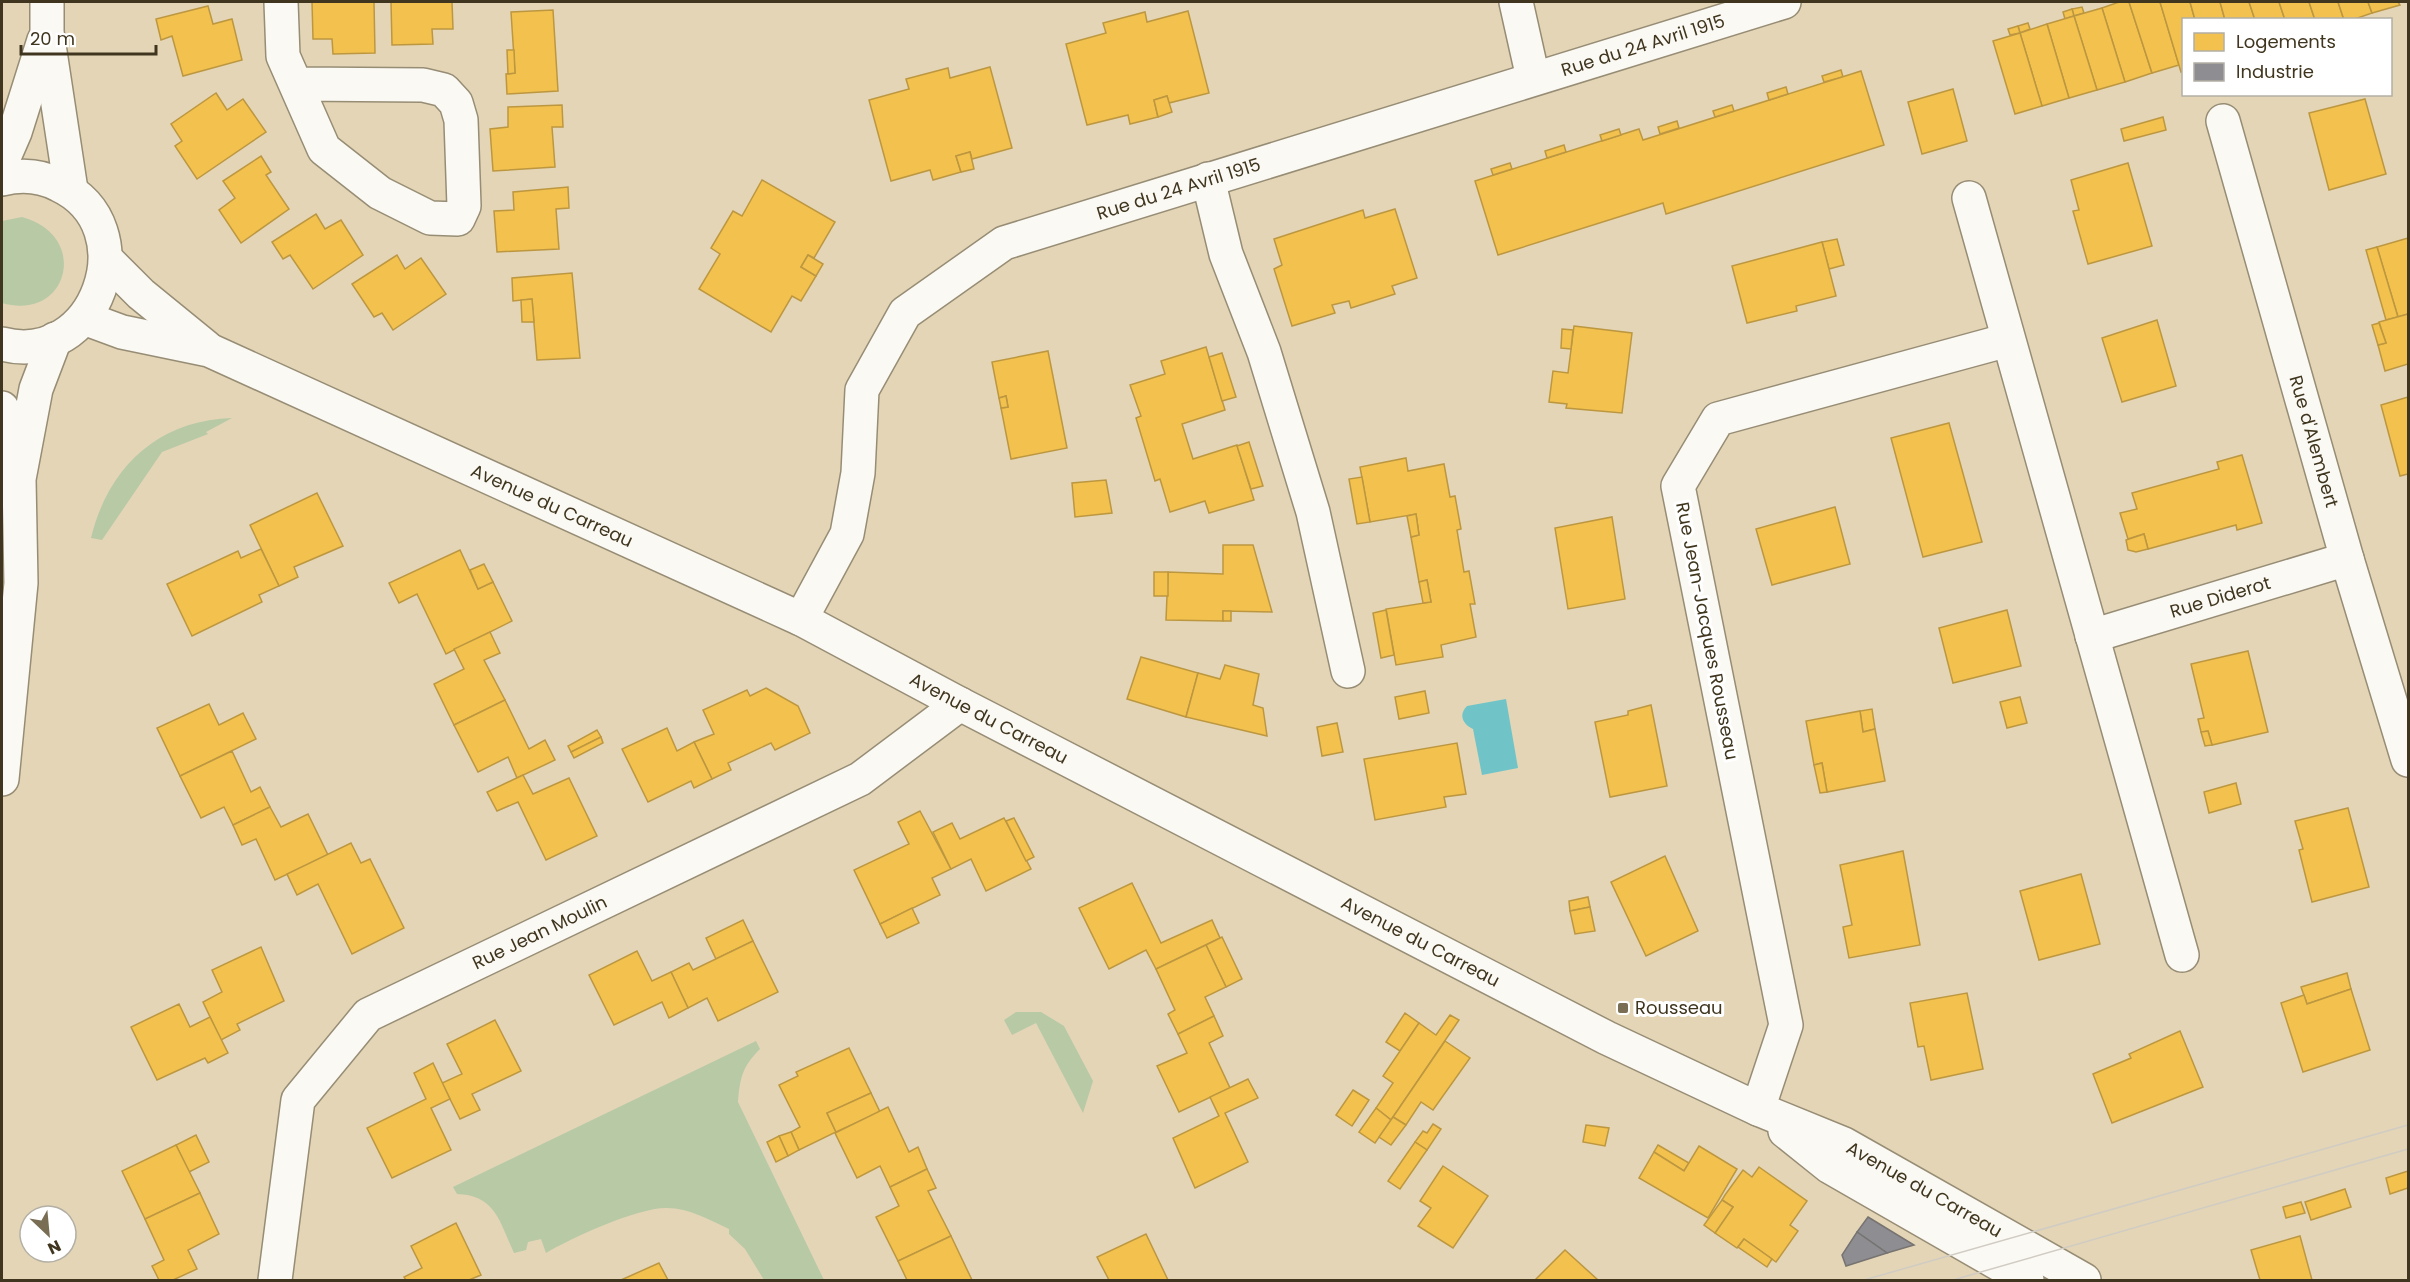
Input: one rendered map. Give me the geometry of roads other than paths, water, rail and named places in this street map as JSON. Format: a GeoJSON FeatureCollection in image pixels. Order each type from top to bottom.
{"type":"FeatureCollection","features":[{"type":"Feature","properties":{"kind":"street"},"geometry":{"type":"LineString","coordinates":[[281,2],[283,56],[324,149],[380,193],[430,218],[459,219],[464,206],[461,120],[456,103],[444,90],[423,85],[296,84]]}},
{"type":"Feature","properties":{"kind":"street"},"geometry":{"type":"LineString","coordinates":[[1516,2],[1533,78]]}},
{"type":"Feature","properties":{"kind":"street","name":"Rue du 24 Avril 1915"},"geometry":{"type":"LineString","coordinates":[[801,619],[847,534],[858,473],[862,390],[905,313],[1004,243],[1784,2]]}},
{"type":"Feature","properties":{"kind":"street"},"geometry":{"type":"LineString","coordinates":[[2,162],[15,132],[47,17]]}},
{"type":"Feature","properties":{"kind":"street"},"geometry":{"type":"LineString","coordinates":[[47,17],[71,190]]}},
{"type":"Feature","properties":{"kind":"street","name":"Rue d'Alembert"},"geometry":{"type":"LineString","coordinates":[[2223,121],[2347,560],[2409,760]]}},
{"type":"Feature","properties":{"kind":"street"},"geometry":{"type":"LineString","coordinates":[[2,179],[18,175],[45,178],[71,190],[94,215],[103,237],[106,259],[104,277],[84,318],[55,339],[32,346],[2,344]]}},
{"type":"Feature","properties":{"kind":"street"},"geometry":{"type":"LineString","coordinates":[[1208,179],[1226,254],[1264,352],[1313,512],[1348,671]]}},
{"type":"Feature","properties":{"kind":"street"},"geometry":{"type":"LineString","coordinates":[[1969,198],[2182,955]]}},
{"type":"Feature","properties":{"kind":"street","name":"Avenue du Carreau"},"geometry":{"type":"LineString","coordinates":[[106,259],[141,294],[209,350]]}},
{"type":"Feature","properties":{"kind":"street","name":"Avenue du Carreau"},"geometry":{"type":"LineString","coordinates":[[84,318],[122,332],[209,350],[801,619],[960,704],[1607,1038],[1758,1109],[1844,1144],[2085,1281]]}},
{"type":"Feature","properties":{"kind":"street"},"geometry":{"type":"LineString","coordinates":[[2,778],[21,583],[19,479],[36,389],[55,339]]}},
{"type":"Feature","properties":{"kind":"street","name":"Rue Jean-Jacques Rousseau"},"geometry":{"type":"LineString","coordinates":[[1758,1109],[1786,1025],[1678,486],[1718,419],[2008,340]]}},
{"type":"Feature","properties":{"kind":"street"},"geometry":{"type":"LineString","coordinates":[[2,408],[19,479]]}},
{"type":"Feature","properties":{"kind":"street","name":"Rue Diderot"},"geometry":{"type":"LineString","coordinates":[[2092,636],[2347,560]]}},
{"type":"Feature","properties":{"kind":"street","name":"Rue Jean Moulin"},"geometry":{"type":"LineString","coordinates":[[274,1281],[298,1100],[368,1015],[860,779],[960,704]]}},
{"type":"Feature","properties":{"kind":"street","name":"Avenue du Carreau"},"geometry":{"type":"LineString","coordinates":[[1758,1109],[1830,1167],[2027,1281]]}},
{"type":"Feature","properties":{"kind":"water"},"geometry":{"type":"Polygon","coordinates":[[[1506,699],[1518,768],[1482,775],[1473,729],[1464,722],[1462,716],[1464,709],[1467,706],[1506,699]]]}},
{"type":"Feature","properties":{"kind":"tram line"},"geometry":{"type":"LineString","coordinates":[[1864,1280],[2408,1125]]}},
{"type":"Feature","properties":{"kind":"tram line"},"geometry":{"type":"LineString","coordinates":[[1953,1280],[2408,1149]]}},
{"type":"Feature","properties":{"kind":"place","name":"Rousseau"},"geometry":{"type":"Point","coordinates":[1623,1008]}}]}
